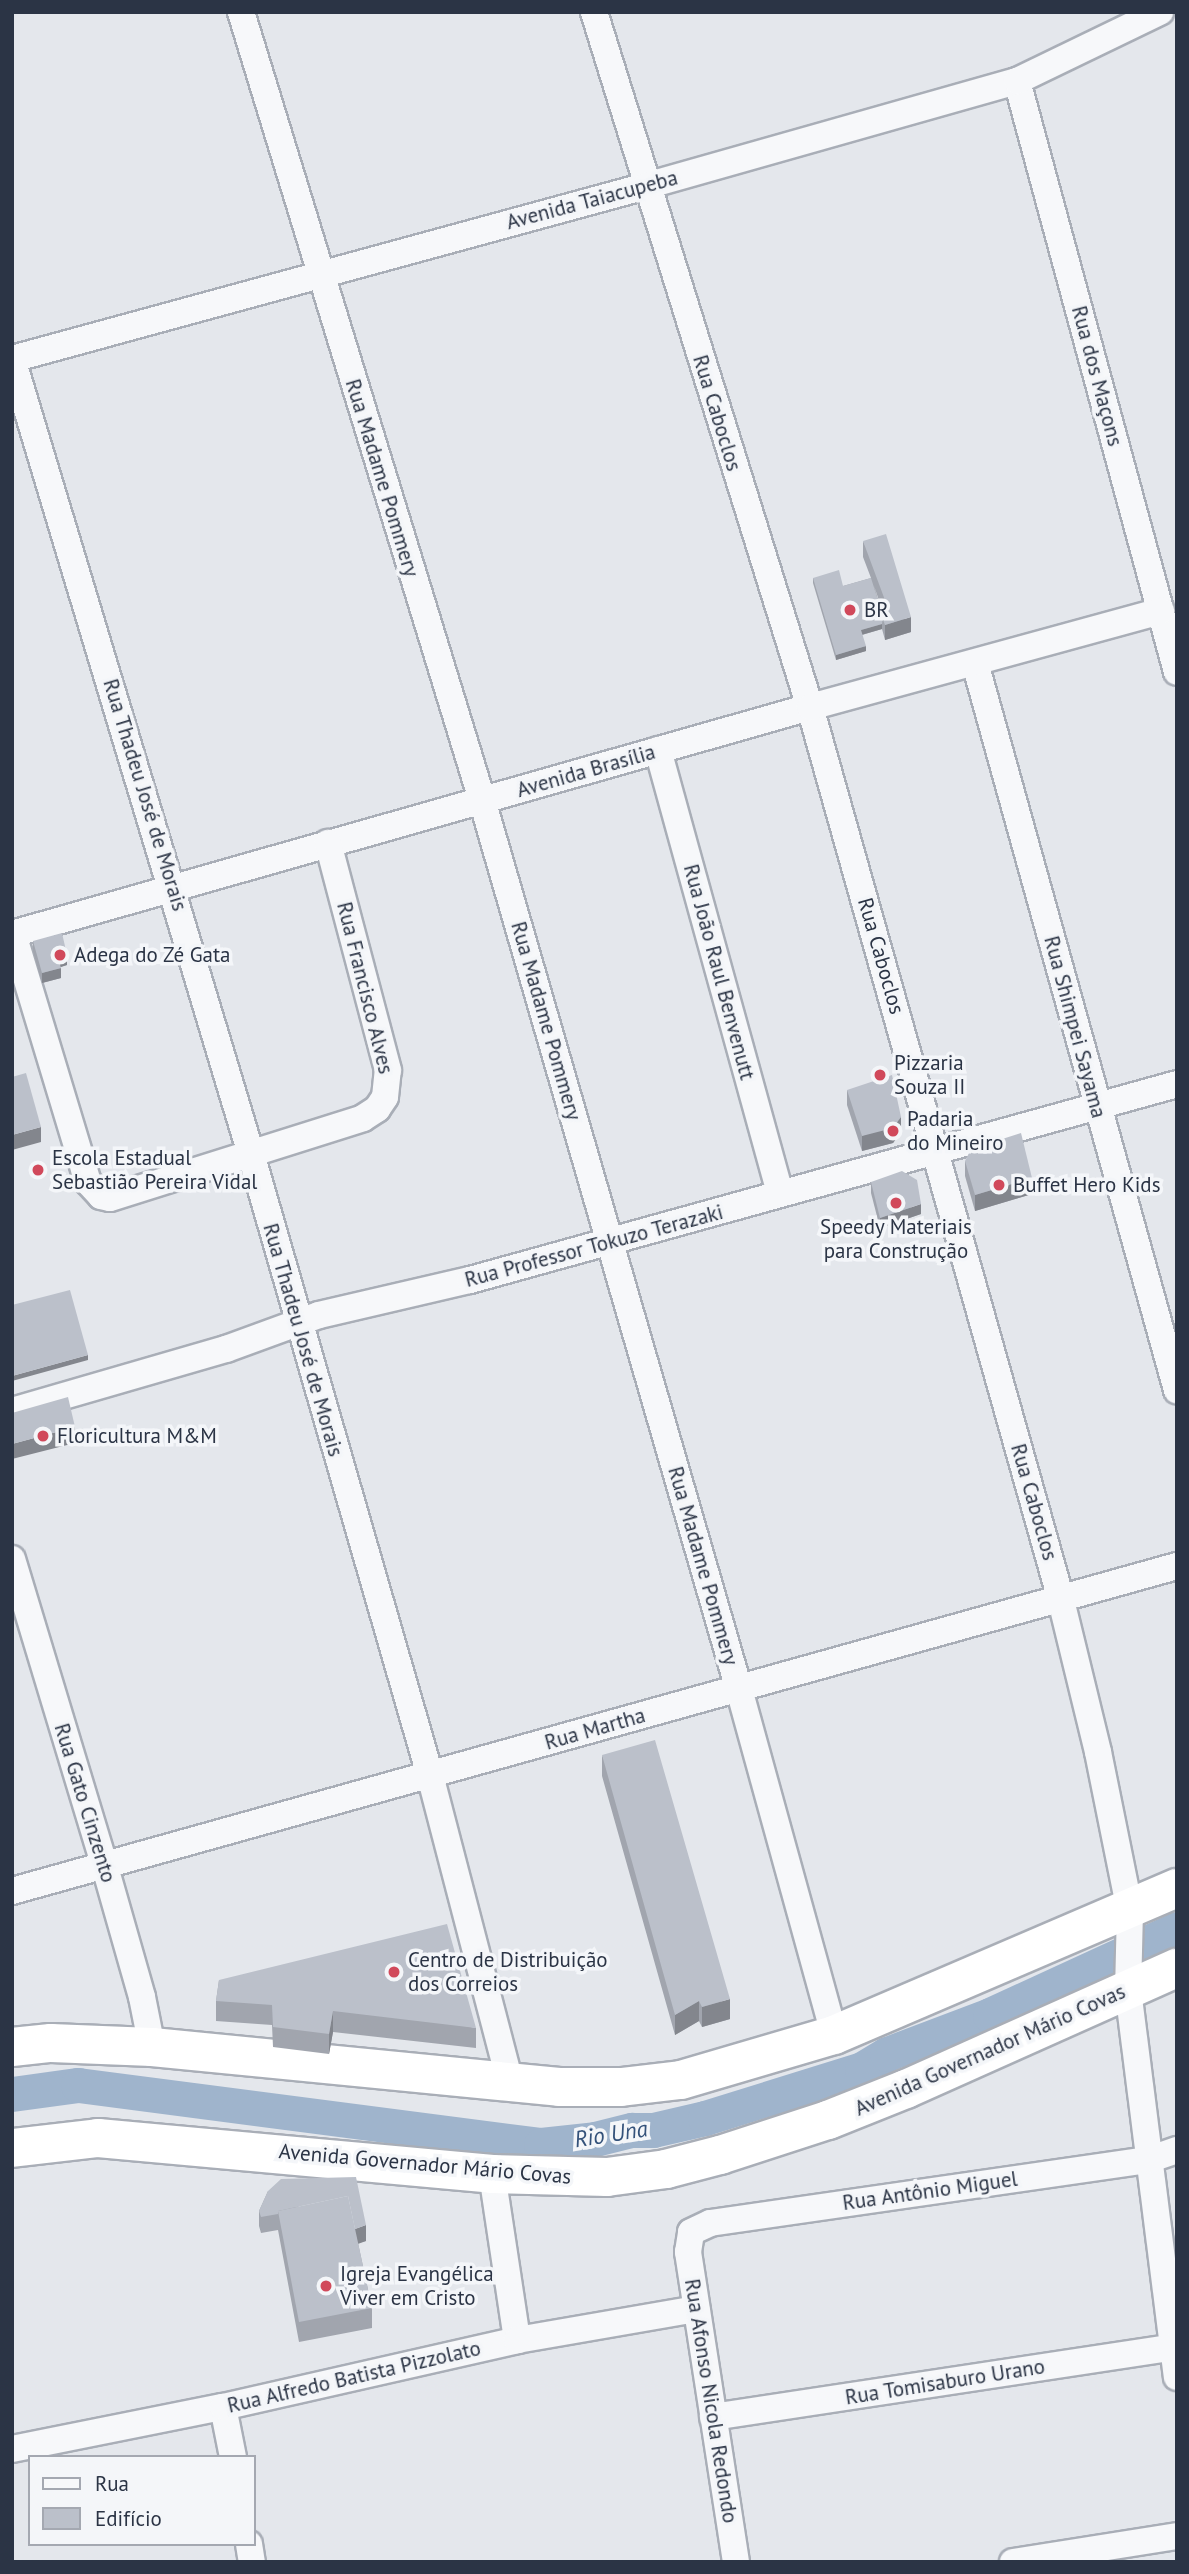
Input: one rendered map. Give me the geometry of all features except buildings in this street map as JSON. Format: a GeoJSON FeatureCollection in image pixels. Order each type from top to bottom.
{"type":"FeatureCollection","features":[{"type":"Feature","properties":{"kind":"highway"},"geometry":{"type":"LineString","coordinates":[[12,2047],[51,2043],[152,2047],[559,2087],[621,2087],[681,2080],[834,2035],[1131,1916],[1177,1888]]}},
{"type":"Feature","properties":{"kind":"highway","name":"Avenida Governador Mário Covas"},"geometry":{"type":"LineString","coordinates":[[12,2148],[99,2138],[492,2174],[607,2177],[666,2169],[720,2155],[828,2120],[906,2089],[1128,1976],[1177,1968]]}},
{"type":"Feature","properties":{"kind":"street","name":"Rua Madame Pommery"},"geometry":{"type":"LineString","coordinates":[[241,12],[318,274],[482,800],[739,1689],[834,2035]]}},
{"type":"Feature","properties":{"kind":"street","name":"Rua Caboclos"},"geometry":{"type":"LineString","coordinates":[[594,12],[810,707],[1060,1596],[1098,1752],[1131,1916],[1128,1976],[1147,2160],[1177,2377]]}},
{"type":"Feature","properties":{"kind":"street","name":"Avenida Taiacupeba"},"geometry":{"type":"LineString","coordinates":[[12,359],[646,186],[1017,80],[1160,12]]}},
{"type":"Feature","properties":{"kind":"street","name":"Rua dos Maçons"},"geometry":{"type":"LineString","coordinates":[[1017,80],[1177,672]]}},
{"type":"Feature","properties":{"kind":"street","name":"Rua Thadeu José de Morais"},"geometry":{"type":"LineString","coordinates":[[12,359],[173,887],[251,1154],[297,1322],[430,1775],[510,2082]]}},
{"type":"Feature","properties":{"kind":"street","name":"Avenida Brasília"},"geometry":{"type":"LineString","coordinates":[[12,934],[810,707],[1161,611]]}},
{"type":"Feature","properties":{"kind":"street","name":"Rua Shimpei Sayama"},"geometry":{"type":"LineString","coordinates":[[975,663],[1177,1390]]}},
{"type":"Feature","properties":{"kind":"street","name":"Rua João Raul Benvenutt"},"geometry":{"type":"LineString","coordinates":[[658,750],[780,1194]]}},
{"type":"Feature","properties":{"kind":"street","name":"Rua Francisco Alves"},"geometry":{"type":"LineString","coordinates":[[12,934],[84,1169],[94,1191],[110,1198],[363,1118],[377,1109],[388,1084],[388,1070],[328,843]]}},
{"type":"Feature","properties":{"kind":"street","name":"Rua Professor Tokuzo Terazaki"},"geometry":{"type":"LineString","coordinates":[[12,1410],[226,1349],[297,1322],[470,1280],[1177,1084]]}},
{"type":"Feature","properties":{"kind":"street","name":"Rua Gato Cinzento"},"geometry":{"type":"LineString","coordinates":[[12,1559],[105,1867],[142,1997],[152,2047]]}},
{"type":"Feature","properties":{"kind":"street","name":"Rua Martha"},"geometry":{"type":"LineString","coordinates":[[12,1891],[739,1689],[1060,1596],[1177,1566]]}},
{"type":"Feature","properties":{"kind":"street","name":"Rua Antônio Miguel"},"geometry":{"type":"LineString","coordinates":[[688,2239],[691,2232],[710,2223],[1147,2160],[1177,2150]]}},
{"type":"Feature","properties":{"kind":"street"},"geometry":{"type":"LineString","coordinates":[[492,2174],[517,2340]]}},
{"type":"Feature","properties":{"kind":"street","name":"Rua Afonso Nicola Redondo"},"geometry":{"type":"LineString","coordinates":[[688,2239],[696,2309],[736,2562]]}},
{"type":"Feature","properties":{"kind":"street","name":"Rua Alfredo Batista Pizzolato"},"geometry":{"type":"LineString","coordinates":[[12,2449],[223,2407],[517,2340],[696,2309]]}},
{"type":"Feature","properties":{"kind":"street","name":"Rua Tomisaburo Urano"},"geometry":{"type":"LineString","coordinates":[[713,2417],[1175,2348]]}},
{"type":"Feature","properties":{"kind":"street"},"geometry":{"type":"LineString","coordinates":[[223,2407],[233,2455]]}},
{"type":"Feature","properties":{"kind":"street"},"geometry":{"type":"LineString","coordinates":[[1013,2562],[1177,2536]]}},
{"type":"Feature","properties":{"kind":"waterway","name":"Rio Una"},"geometry":{"type":"LineString","coordinates":[[12,2094],[78,2085],[541,2145],[595,2139],[705,2118],[862,2069],[887,2054],[990,2015],[1177,1929]]}},
{"type":"Feature","properties":{"kind":"place","name":"BR"},"geometry":{"type":"Point","coordinates":[850,610]}},
{"type":"Feature","properties":{"kind":"place","name":"Adega do Zé Gata"},"geometry":{"type":"Point","coordinates":[60,955]}},
{"type":"Feature","properties":{"kind":"place","name":"Pizzaria Souza II"},"geometry":{"type":"Point","coordinates":[880,1075]}},
{"type":"Feature","properties":{"kind":"place","name":"Padaria do Mineiro"},"geometry":{"type":"Point","coordinates":[893,1131]}},
{"type":"Feature","properties":{"kind":"place","name":"Escola Estadual Sebastião Pereira Vidal"},"geometry":{"type":"Point","coordinates":[38,1170]}},
{"type":"Feature","properties":{"kind":"place","name":"Buffet Hero Kids"},"geometry":{"type":"Point","coordinates":[999,1185]}},
{"type":"Feature","properties":{"kind":"place","name":"Speedy Materiais para Construção"},"geometry":{"type":"Point","coordinates":[896,1203]}},
{"type":"Feature","properties":{"kind":"place","name":"Floricultura M&M"},"geometry":{"type":"Point","coordinates":[43,1436]}},
{"type":"Feature","properties":{"kind":"place","name":"Centro de Distribuição dos Correios"},"geometry":{"type":"Point","coordinates":[394,1972]}},
{"type":"Feature","properties":{"kind":"place","name":"Igreja Evangélica Viver em Cristo"},"geometry":{"type":"Point","coordinates":[326,2286]}}]}
